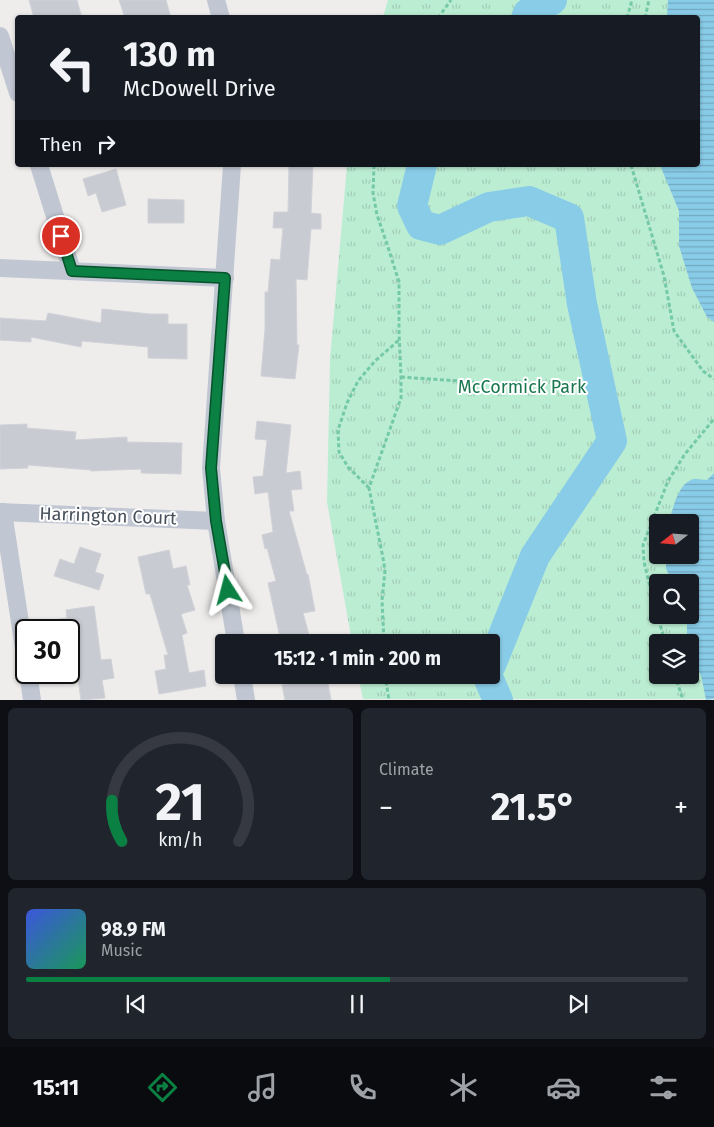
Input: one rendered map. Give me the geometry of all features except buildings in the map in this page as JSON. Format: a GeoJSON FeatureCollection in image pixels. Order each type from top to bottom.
{"type":"FeatureCollection","features":[{"type":"Feature","properties":{"kind":"street"},"geometry":{"type":"LineString","coordinates":[[216,0],[220,15]]}},
{"type":"Feature","properties":{"kind":"street"},"geometry":{"type":"LineString","coordinates":[[0,36],[15,84]]}},
{"type":"Feature","properties":{"kind":"street"},"geometry":{"type":"LineString","coordinates":[[41,167],[72,271]]}},
{"type":"Feature","properties":{"kind":"street"},"geometry":{"type":"LineString","coordinates":[[232,167],[211,468],[216,521],[235,634]]}},
{"type":"Feature","properties":{"kind":"street"},"geometry":{"type":"LineString","coordinates":[[0,268],[225,278]]}},
{"type":"Feature","properties":{"kind":"street"},"geometry":{"type":"LineString","coordinates":[[2,512],[19,619]]}},
{"type":"Feature","properties":{"kind":"street","name":"Harrington Court"},"geometry":{"type":"LineString","coordinates":[[2,512],[216,521]]}},
{"type":"Feature","properties":{"kind":"street"},"geometry":{"type":"LineString","coordinates":[[30,684],[32,700]]}},
{"type":"Feature","properties":{"kind":"street"},"geometry":{"type":"LineString","coordinates":[[243,684],[246,700]]}},
{"type":"Feature","properties":{"kind":"path"},"geometry":{"type":"LineString","coordinates":[[440,15],[452,0]]}},
{"type":"Feature","properties":{"kind":"path"},"geometry":{"type":"LineString","coordinates":[[628,15],[632,0]]}},
{"type":"Feature","properties":{"kind":"path"},"geometry":{"type":"LineString","coordinates":[[646,15],[649,0]]}},
{"type":"Feature","properties":{"kind":"path"},"geometry":{"type":"LineString","coordinates":[[374,167],[373,193],[377,215],[399,282],[401,377],[401,398],[369,488],[385,571],[382,600],[384,634]]}},
{"type":"Feature","properties":{"kind":"path"},"geometry":{"type":"LineString","coordinates":[[632,167],[664,276],[674,331],[703,371],[714,379]]}},
{"type":"Feature","properties":{"kind":"path"},"geometry":{"type":"LineString","coordinates":[[369,488],[348,466],[339,452],[338,430],[347,403],[358,381],[399,340]]}},
{"type":"Feature","properties":{"kind":"path"},"geometry":{"type":"LineString","coordinates":[[401,377],[474,382]]}},
{"type":"Feature","properties":{"kind":"path"},"geometry":{"type":"LineString","coordinates":[[663,634],[644,562],[642,545],[668,481],[685,454],[714,419]]}},
{"type":"Feature","properties":{"kind":"path"},"geometry":{"type":"LineString","coordinates":[[386,684],[389,700]]}},
{"type":"Feature","properties":{"kind":"path"},"geometry":{"type":"LineString","coordinates":[[678,684],[683,700]]}},
{"type":"Feature","properties":{"kind":"green space","name":"McCormick Park"},"geometry":{"type":"Polygon","coordinates":[[[388,0],[714,0],[714,699],[363,699],[360,684],[500,684],[500,634],[351,634],[327,502],[330,359],[347,167],[700,167],[700,15],[384,15],[388,0]]]}},
{"type":"Feature","properties":{"kind":"water"},"geometry":{"type":"Polygon","coordinates":[[[668,0],[714,0],[714,322],[707,317],[692,288],[679,246],[679,211],[661,167],[700,167],[700,15],[667,15],[668,0]]]}},
{"type":"Feature","properties":{"kind":"water"},"geometry":{"type":"Polygon","coordinates":[[[714,473],[714,699],[706,700],[699,672],[699,634],[687,634],[687,624],[699,624],[699,574],[669,574],[666,564],[699,564],[699,514],[671,514],[676,498],[686,483],[694,479],[707,480],[714,473]]]}},
{"type":"Feature","properties":{"kind":"waterway"},"geometry":{"type":"LineString","coordinates":[[527,15],[552,0]]}},
{"type":"Feature","properties":{"kind":"waterway"},"geometry":{"type":"LineString","coordinates":[[422,167],[412,206],[421,225],[440,230],[489,207],[529,201],[569,218],[582,304],[612,441],[535,556],[500,643]]}},
{"type":"Feature","properties":{"kind":"waterway"},"geometry":{"type":"LineString","coordinates":[[491,684],[498,700]]}},
{"type":"Feature","properties":{"kind":"route"},"geometry":{"type":"LineString","coordinates":[[61,236],[72,271],[225,278],[211,468],[216,521],[228,590]]}}]}
